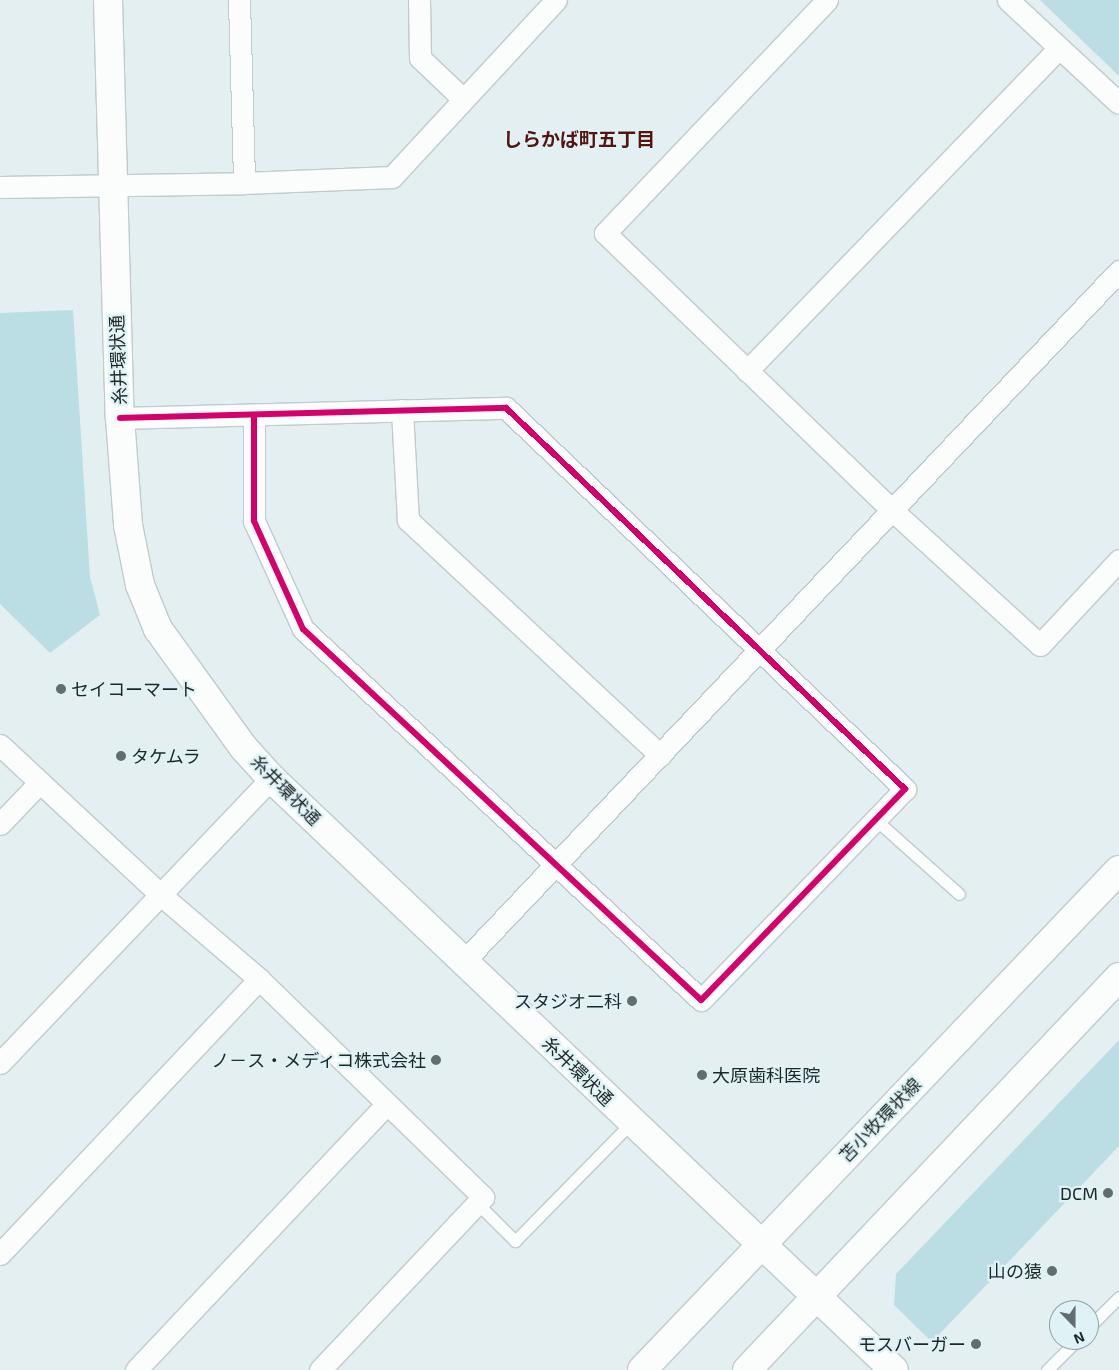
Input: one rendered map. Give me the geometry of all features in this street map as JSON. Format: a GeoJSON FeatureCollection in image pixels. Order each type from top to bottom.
{"type":"FeatureCollection","features":[{"type":"Feature","properties":{"kind":"street","name":"糸井環状通"},"geometry":{"type":"LineString","coordinates":[[108,0],[120,418],[128,525],[140,585],[158,629],[244,747],[270,778],[894,1370]]}},
{"type":"Feature","properties":{"kind":"street"},"geometry":{"type":"LineString","coordinates":[[239,0],[244,182]]}},
{"type":"Feature","properties":{"kind":"street"},"geometry":{"type":"LineString","coordinates":[[419,0],[420,58],[462,98]]}},
{"type":"Feature","properties":{"kind":"street"},"geometry":{"type":"LineString","coordinates":[[0,187],[244,182],[392,176],[462,98],[556,0]]}},
{"type":"Feature","properties":{"kind":"street"},"geometry":{"type":"LineString","coordinates":[[827,0],[605,233],[892,510],[1040,645],[1119,560]]}},
{"type":"Feature","properties":{"kind":"street"},"geometry":{"type":"LineString","coordinates":[[1008,0],[1119,103]]}},
{"type":"Feature","properties":{"kind":"street"},"geometry":{"type":"LineString","coordinates":[[747,371],[1059,48]]}},
{"type":"Feature","properties":{"kind":"street"},"geometry":{"type":"LineString","coordinates":[[463,962],[1119,271]]}},
{"type":"Feature","properties":{"kind":"street"},"geometry":{"type":"LineString","coordinates":[[120,418],[506,408],[760,649],[905,790],[701,1000],[554,866],[303,629],[254,521],[254,416]]}},
{"type":"Feature","properties":{"kind":"street"},"geometry":{"type":"LineString","coordinates":[[402,410],[408,520],[660,755]]}},
{"type":"Feature","properties":{"kind":"street"},"geometry":{"type":"LineString","coordinates":[[0,745],[162,895],[259,980],[483,1197],[320,1370]]}},
{"type":"Feature","properties":{"kind":"street"},"geometry":{"type":"LineString","coordinates":[[0,1063],[162,895],[270,778]]}},
{"type":"Feature","properties":{"kind":"street"},"geometry":{"type":"LineString","coordinates":[[0,824],[40,782]]}},
{"type":"Feature","properties":{"kind":"street","name":"苫小牧環状線"},"geometry":{"type":"LineString","coordinates":[[642,1370],[1119,870]]}},
{"type":"Feature","properties":{"kind":"street"},"geometry":{"type":"LineString","coordinates":[[747,1370],[1119,977]]}},
{"type":"Feature","properties":{"kind":"street"},"geometry":{"type":"LineString","coordinates":[[0,1254],[259,980]]}},
{"type":"Feature","properties":{"kind":"street"},"geometry":{"type":"LineString","coordinates":[[136,1370],[387,1104]]}},
{"type":"Feature","properties":{"kind":"lane"},"geometry":{"type":"LineString","coordinates":[[876,820],[959,894]]}},
{"type":"Feature","properties":{"kind":"lane"},"geometry":{"type":"LineString","coordinates":[[477,1203],[515,1241],[632,1122]]}},
{"type":"Feature","properties":{"kind":"lane"},"geometry":{"type":"LineString","coordinates":[[1099,1317],[1119,1297]]}},
{"type":"Feature","properties":{"kind":"lane"},"geometry":{"type":"LineString","coordinates":[[1047,1370],[1066,1350]]}},
{"type":"Feature","properties":{"kind":"shaded area"},"geometry":{"type":"Polygon","coordinates":[[[1040,0],[1119,0],[1119,76],[1040,0]]]}},
{"type":"Feature","properties":{"kind":"shaded area"},"geometry":{"type":"Polygon","coordinates":[[[73,310],[90,577],[100,615],[50,653],[0,604],[0,313],[73,310]]]}},
{"type":"Feature","properties":{"kind":"shaded area"},"geometry":{"type":"Polygon","coordinates":[[[1119,1040],[1119,1146],[932,1342],[894,1305],[896,1274],[1119,1040]]]}},
{"type":"Feature","properties":{"kind":"cycle path"},"geometry":{"type":"LineString","coordinates":[[120,418],[506,408],[905,789],[701,1000],[303,629],[254,521],[254,416]]}},
{"type":"Feature","properties":{"kind":"place","name":"セイコーマート"},"geometry":{"type":"Point","coordinates":[61,689]}},
{"type":"Feature","properties":{"kind":"place","name":"タケムラ"},"geometry":{"type":"Point","coordinates":[121,756]}},
{"type":"Feature","properties":{"kind":"place","name":"スタジオ二科"},"geometry":{"type":"Point","coordinates":[632,1001]}},
{"type":"Feature","properties":{"kind":"place","name":"ノ－ス・メディコ株式会社"},"geometry":{"type":"Point","coordinates":[436,1060]}},
{"type":"Feature","properties":{"kind":"place","name":"大原歯科医院"},"geometry":{"type":"Point","coordinates":[702,1075]}},
{"type":"Feature","properties":{"kind":"place","name":"DCM"},"geometry":{"type":"Point","coordinates":[1108,1193]}},
{"type":"Feature","properties":{"kind":"place","name":"山の猿"},"geometry":{"type":"Point","coordinates":[1052,1271]}},
{"type":"Feature","properties":{"kind":"place","name":"モスバーガー"},"geometry":{"type":"Point","coordinates":[976,1344]}},
{"type":"Feature","properties":{"kind":"district","name":"しらかば町五丁目"},"geometry":{"type":"Point","coordinates":[579,139]}}]}
